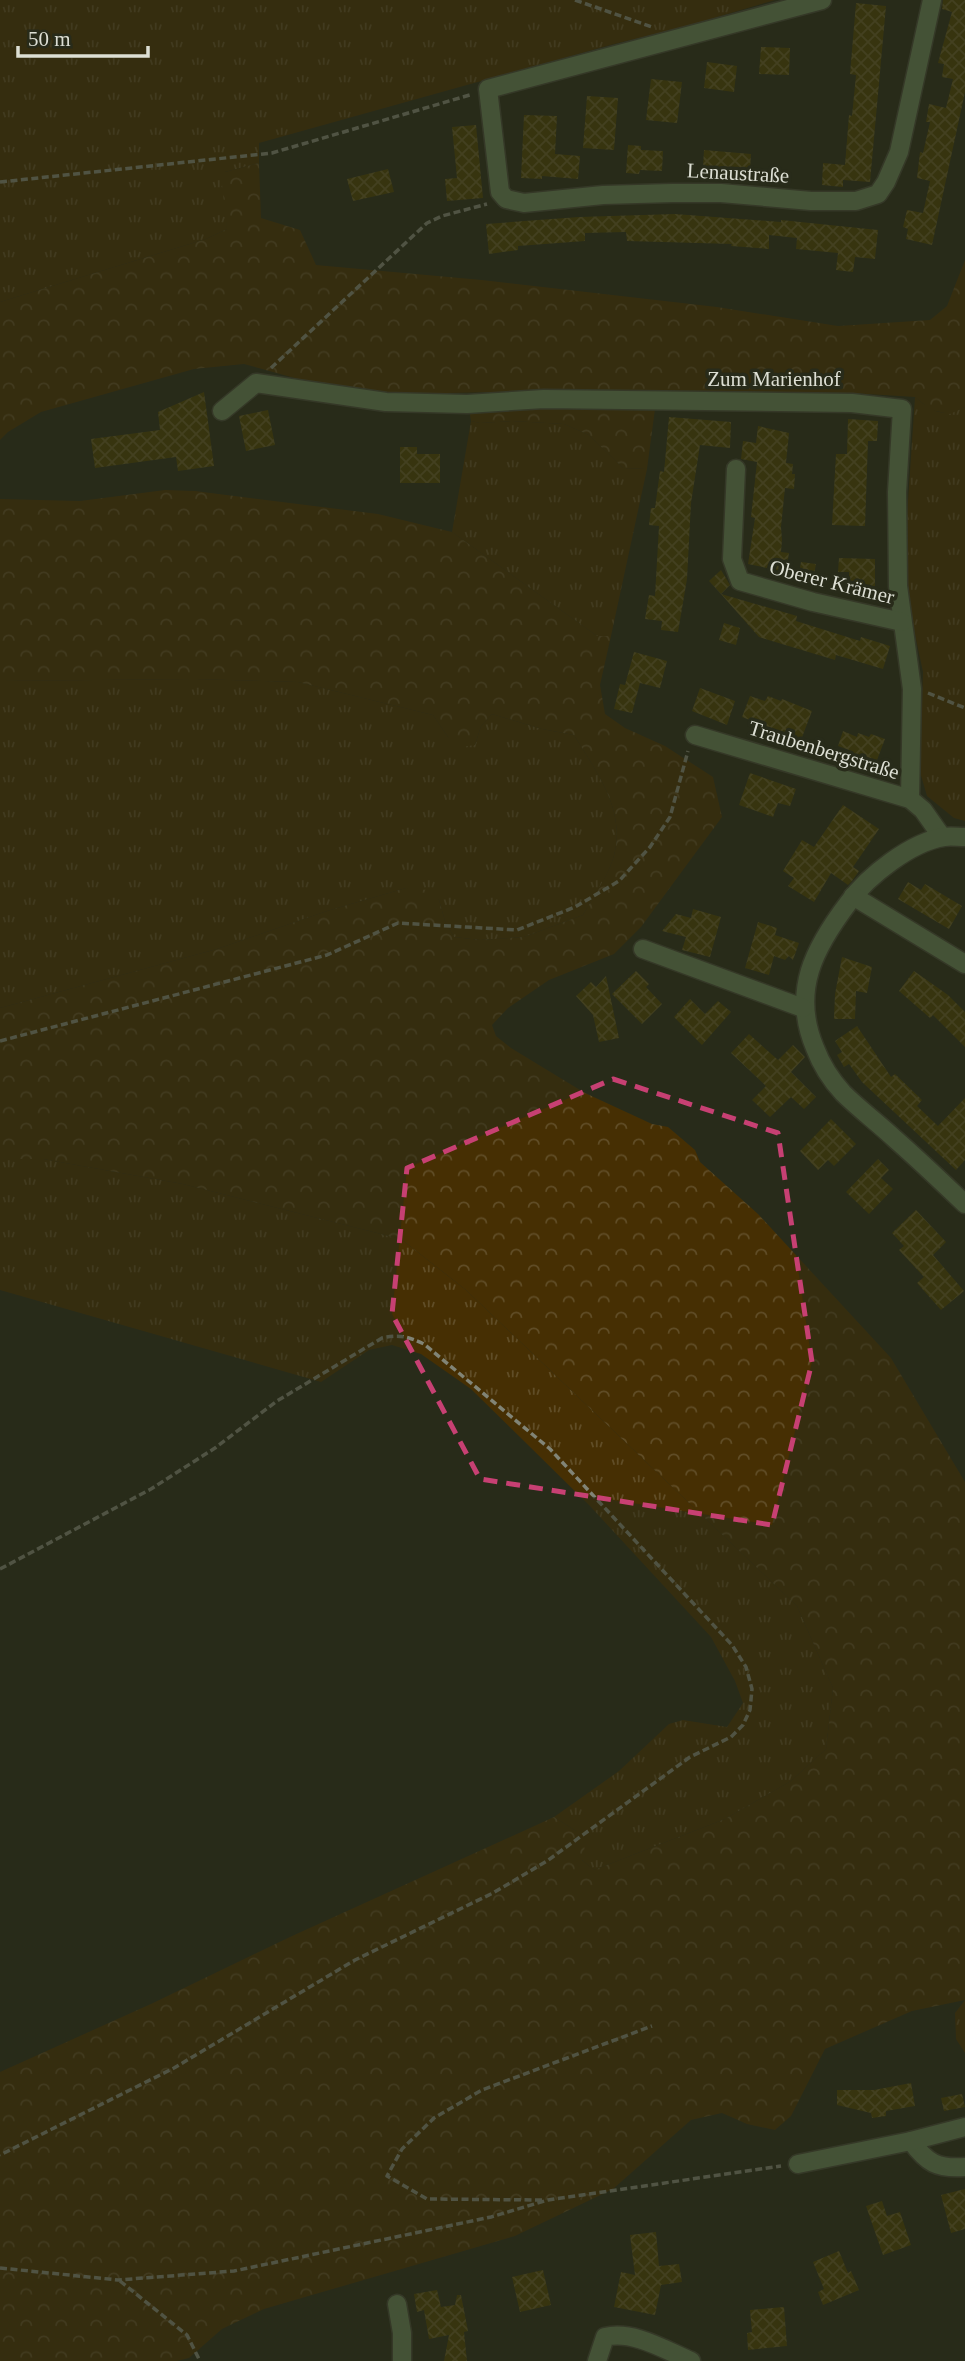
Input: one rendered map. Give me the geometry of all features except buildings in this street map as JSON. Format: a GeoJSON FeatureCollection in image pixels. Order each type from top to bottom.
{"type":"FeatureCollection","features":[{"type":"Feature","properties":{"kind":"street"},"geometry":{"type":"LineString","coordinates":[[506,199],[500,192],[488,89],[822,0]]}},
{"type":"Feature","properties":{"kind":"street","name":"Lenaustraße"},"geometry":{"type":"LineString","coordinates":[[506,199],[524,203],[603,195],[721,193],[811,201],[856,201],[878,194],[899,152],[932,0]]}},
{"type":"Feature","properties":{"kind":"street"},"geometry":{"type":"LineString","coordinates":[[222,411],[256,383]]}},
{"type":"Feature","properties":{"kind":"street","name":"Zum Marienhof"},"geometry":{"type":"LineString","coordinates":[[256,383],[386,402],[467,404],[544,399],[852,403],[902,409],[897,533],[898,586],[912,689],[909,799]]}},
{"type":"Feature","properties":{"kind":"street","name":"Oberer Krämer"},"geometry":{"type":"LineString","coordinates":[[736,469],[732,559],[740,581],[813,602],[902,622]]}},
{"type":"Feature","properties":{"kind":"street","name":"Traubenbergstraße"},"geometry":{"type":"LineString","coordinates":[[695,735],[909,799],[923,810],[942,837]]}},
{"type":"Feature","properties":{"kind":"street"},"geometry":{"type":"LineString","coordinates":[[965,836],[942,837],[909,851],[879,870],[853,896],[830,927],[817,951],[807,981],[803,1008],[810,1037],[820,1061],[842,1092],[965,1204]]}},
{"type":"Feature","properties":{"kind":"street"},"geometry":{"type":"LineString","coordinates":[[853,896],[965,964]]}},
{"type":"Feature","properties":{"kind":"street"},"geometry":{"type":"LineString","coordinates":[[643,949],[803,1008]]}},
{"type":"Feature","properties":{"kind":"street"},"geometry":{"type":"LineString","coordinates":[[798,2164],[965,2127]]}},
{"type":"Feature","properties":{"kind":"street"},"geometry":{"type":"LineString","coordinates":[[911,2141],[922,2157],[933,2164],[965,2167]]}},
{"type":"Feature","properties":{"kind":"street"},"geometry":{"type":"LineString","coordinates":[[397,2304],[402,2333],[401,2361]]}},
{"type":"Feature","properties":{"kind":"street"},"geometry":{"type":"LineString","coordinates":[[597,2361],[605,2337],[617,2334],[691,2361]]}},
{"type":"Feature","properties":{"kind":"path"},"geometry":{"type":"LineString","coordinates":[[575,0],[637,20],[674,40]]}},
{"type":"Feature","properties":{"kind":"path"},"geometry":{"type":"LineString","coordinates":[[0,182],[272,153],[488,89]]}},
{"type":"Feature","properties":{"kind":"path"},"geometry":{"type":"LineString","coordinates":[[256,383],[427,223],[442,216],[506,199]]}},
{"type":"Feature","properties":{"kind":"path"},"geometry":{"type":"LineString","coordinates":[[912,689],[941,697],[965,708]]}},
{"type":"Feature","properties":{"kind":"path"},"geometry":{"type":"LineString","coordinates":[[0,1041],[327,955],[398,923],[517,930],[575,907],[619,881],[650,847],[670,817],[688,747],[695,735]]}},
{"type":"Feature","properties":{"kind":"path"},"geometry":{"type":"LineString","coordinates":[[0,1569],[151,1489],[215,1448],[276,1401],[382,1338],[406,1336],[425,1344],[550,1449],[732,1645],[746,1667],[752,1689],[750,1710],[743,1725],[731,1737],[690,1757],[547,1861],[493,1894],[355,1960],[174,2068],[0,2155]]}},
{"type":"Feature","properties":{"kind":"path"},"geometry":{"type":"LineString","coordinates":[[548,2200],[427,2199],[387,2176],[402,2149],[434,2118],[482,2090],[652,2026]]}},
{"type":"Feature","properties":{"kind":"path"},"geometry":{"type":"LineString","coordinates":[[0,2268],[118,2280],[234,2272],[491,2217],[548,2200],[798,2164]]}},
{"type":"Feature","properties":{"kind":"path"},"geometry":{"type":"LineString","coordinates":[[118,2280],[187,2335],[200,2361]]}},
{"type":"Feature","properties":{"kind":"highlighted area"},"geometry":{"type":"Polygon","coordinates":[[[613,1079],[778,1133],[812,1362],[772,1525],[480,1479],[392,1314],[407,1168],[613,1079]]]}},
{"type":"Feature","properties":{"kind":"green space"},"geometry":{"type":"Polygon","coordinates":[[[0,0],[775,0],[259,143],[259,163],[225,172],[227,229],[206,239],[0,302],[0,0]]]}},
{"type":"Feature","properties":{"kind":"green space"},"geometry":{"type":"Polygon","coordinates":[[[259,163],[261,218],[300,230],[316,265],[482,280],[717,307],[838,326],[930,320],[947,306],[965,260],[965,407],[950,414],[931,410],[915,397],[852,393],[801,395],[548,391],[393,394],[316,384],[244,364],[194,369],[41,412],[0,440],[0,302],[206,239],[227,229],[221,176],[225,172],[259,163]]]}},
{"type":"Feature","properties":{"kind":"green space"},"geometry":{"type":"Polygon","coordinates":[[[915,397],[939,412],[965,407],[965,821],[954,818],[927,796],[920,772],[923,672],[910,611],[905,546],[915,397]]]}},
{"type":"Feature","properties":{"kind":"green space"},"geometry":{"type":"Polygon","coordinates":[[[644,405],[655,409],[647,469],[623,468],[589,435],[564,424],[512,421],[480,423],[471,421],[470,415],[473,409],[644,405]]]}},
{"type":"Feature","properties":{"kind":"green space"},"geometry":{"type":"Polygon","coordinates":[[[471,421],[564,424],[589,435],[623,468],[647,469],[611,636],[597,636],[452,532],[471,421]]]}},
{"type":"Feature","properties":{"kind":"green space"},"geometry":{"type":"Polygon","coordinates":[[[165,490],[195,491],[378,514],[452,532],[597,636],[611,636],[600,685],[605,714],[625,728],[665,746],[713,777],[722,817],[641,927],[614,954],[549,980],[508,1008],[492,1025],[496,1036],[511,1048],[585,1093],[652,1124],[668,1127],[695,1150],[700,1162],[758,1214],[891,1358],[965,1482],[965,2000],[912,2011],[825,2049],[791,2116],[775,2130],[747,2124],[722,2113],[691,2120],[613,2189],[515,2236],[264,2309],[222,2329],[189,2358],[177,2361],[0,2361],[0,2072],[554,1817],[576,1831],[585,1846],[582,1860],[594,1870],[725,1819],[791,1781],[826,1749],[833,1688],[797,1606],[466,1290],[401,1239],[183,1184],[43,1159],[0,1159],[0,1008],[217,949],[327,911],[406,888],[428,890],[439,900],[445,921],[454,937],[480,940],[524,937],[583,915],[610,867],[616,849],[617,831],[609,798],[574,735],[542,729],[492,714],[481,726],[475,745],[461,747],[448,737],[433,715],[298,682],[194,679],[0,681],[0,499],[80,501],[165,490]]]}},
{"type":"Feature","properties":{"kind":"green space"},"geometry":{"type":"Polygon","coordinates":[[[194,679],[298,682],[433,715],[448,737],[475,745],[481,726],[492,714],[542,729],[574,735],[602,782],[614,814],[616,849],[610,867],[583,915],[524,937],[480,940],[454,937],[445,921],[439,900],[406,888],[327,911],[217,949],[0,1008],[0,681],[194,679]]]}},
{"type":"Feature","properties":{"kind":"green space"},"geometry":{"type":"Polygon","coordinates":[[[0,1159],[43,1159],[183,1184],[401,1239],[466,1290],[797,1606],[833,1688],[826,1749],[791,1781],[725,1819],[594,1870],[582,1860],[576,1831],[554,1817],[619,1771],[669,1724],[683,1720],[727,1727],[743,1703],[735,1681],[711,1637],[589,1505],[471,1389],[421,1354],[392,1345],[369,1350],[321,1382],[0,1290],[0,1159]]]}},
{"type":"Feature","properties":{"kind":"green space"},"geometry":{"type":"Polygon","coordinates":[[[965,2000],[965,2053],[956,2039],[955,2013],[965,2000]]]}}]}
